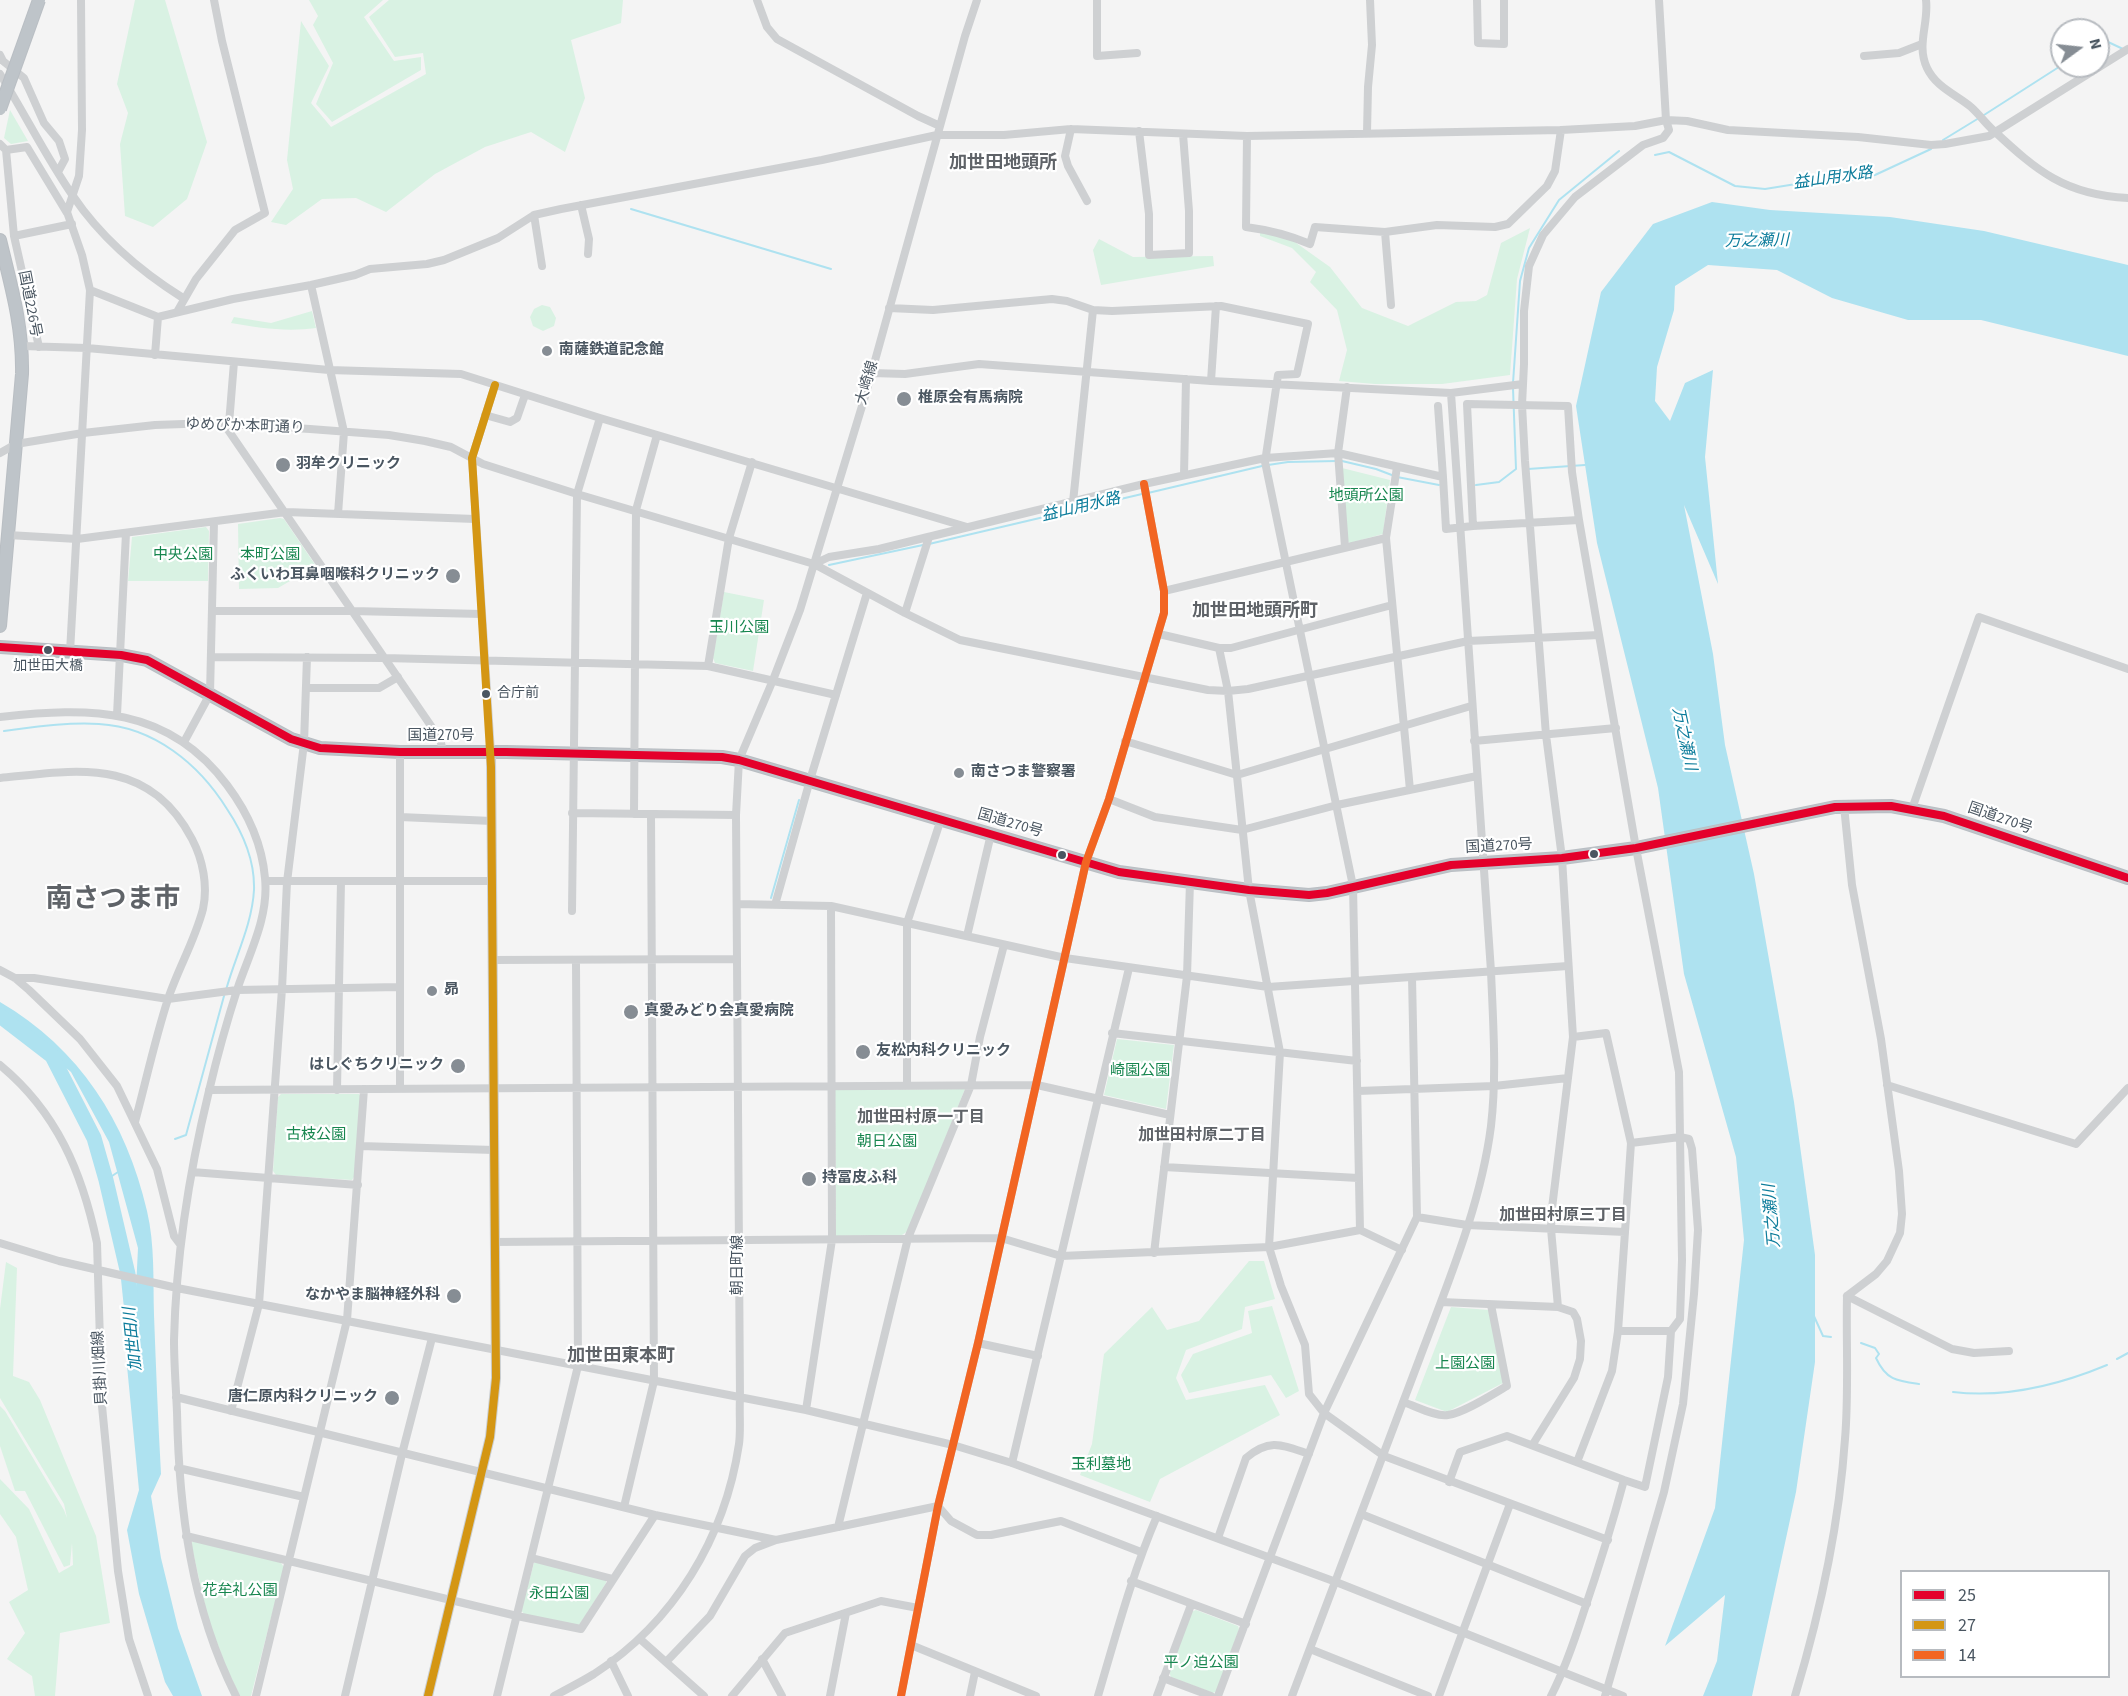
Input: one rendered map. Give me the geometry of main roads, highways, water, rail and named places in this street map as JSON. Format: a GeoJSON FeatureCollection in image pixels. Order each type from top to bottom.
{"type":"FeatureCollection","features":[{"type":"Feature","properties":{"kind":"highway"},"geometry":{"type":"LineString","coordinates":[[0,109],[39,0]]}},
{"type":"Feature","properties":{"kind":"highway","name":"国道226号"},"geometry":{"type":"LineString","coordinates":[[0,240],[22,346],[0,626]]}},
{"type":"Feature","properties":{"kind":"highway","name":"国道270号"},"geometry":{"type":"LineString","coordinates":[[0,647],[121,655],[147,660],[266,725],[304,743],[338,750],[739,759],[1119,872],[1249,890],[1309,895],[1327,893],[1450,865],[1562,858],[1639,848],[1840,806],[1869,805],[1912,808],[1969,824],[2128,878]]}},
{"type":"Feature","properties":{"kind":"main road"},"geometry":{"type":"LineString","coordinates":[[428,1696],[483,1473],[494,1408],[496,1378],[491,752]]}},
{"type":"Feature","properties":{"kind":"water","name":"万之瀬川"},"geometry":{"type":"Polygon","coordinates":[[[1712,202],[1770,210],[1890,217],[1984,231],[2128,265],[2128,356],[1981,320],[1908,320],[1832,298],[1777,270],[1708,265],[1675,286],[1674,310],[1657,367],[1655,401],[1670,421],[1685,383],[1713,370],[1705,457],[1718,584],[1684,505],[1713,654],[1725,745],[1754,874],[1794,1102],[1815,1255],[1815,1362],[1796,1492],[1752,1696],[1703,1696],[1717,1661],[1725,1595],[1665,1646],[1715,1508],[1744,1240],[1736,1157],[1684,974],[1658,788],[1597,543],[1576,406],[1601,292],[1653,224],[1712,202]]]}},
{"type":"Feature","properties":{"kind":"water"},"geometry":{"type":"Polygon","coordinates":[[[0,1002],[54,1042],[96,1090],[126,1147],[138,1178],[150,1224],[153,1263],[161,1474],[151,1496],[161,1558],[178,1628],[202,1696],[173,1696],[165,1682],[139,1594],[127,1530],[139,1490],[127,1366],[135,1309],[138,1248],[109,1142],[71,1072],[19,1029],[0,1017],[0,1002]]]}},
{"type":"Feature","properties":{"kind":"waterway","name":"益山用水路"},"geometry":{"type":"LineString","coordinates":[[2110,43],[2123,49]]}},
{"type":"Feature","properties":{"kind":"waterway","name":"益山用水路"},"geometry":{"type":"LineString","coordinates":[[1984,115],[2050,73]]}},
{"type":"Feature","properties":{"kind":"waterway","name":"益山用水路"},"geometry":{"type":"LineString","coordinates":[[1943,140],[1979,118]]}},
{"type":"Feature","properties":{"kind":"waterway","name":"益山用水路"},"geometry":{"type":"LineString","coordinates":[[1655,155],[1669,152],[1735,186],[1765,189],[1850,180],[1875,175],[1931,149]]}},
{"type":"Feature","properties":{"kind":"waterway","name":"益山用水路"},"geometry":{"type":"LineString","coordinates":[[1513,383],[1520,281],[1529,248],[1559,200],[1619,151]]}},
{"type":"Feature","properties":{"kind":"waterway"},"geometry":{"type":"LineString","coordinates":[[631,209],[831,269]]}},
{"type":"Feature","properties":{"kind":"waterway","name":"益山用水路"},"geometry":{"type":"LineString","coordinates":[[1513,388],[1516,469]]}},
{"type":"Feature","properties":{"kind":"waterway","name":"益山用水路"},"geometry":{"type":"LineString","coordinates":[[1268,465],[1288,462],[1337,461]]}},
{"type":"Feature","properties":{"kind":"waterway","name":"益山用水路"},"geometry":{"type":"LineString","coordinates":[[1342,461],[1376,469],[1397,477],[1439,485]]}},
{"type":"Feature","properties":{"kind":"waterway"},"geometry":{"type":"LineString","coordinates":[[1528,469],[1585,465]]}},
{"type":"Feature","properties":{"kind":"waterway","name":"益山用水路"},"geometry":{"type":"LineString","coordinates":[[1148,493],[1262,466]]}},
{"type":"Feature","properties":{"kind":"waterway","name":"益山用水路"},"geometry":{"type":"LineString","coordinates":[[1476,485],[1499,482],[1516,469]]}},
{"type":"Feature","properties":{"kind":"waterway","name":"益山用水路"},"geometry":{"type":"LineString","coordinates":[[929,544],[1142,494]]}},
{"type":"Feature","properties":{"kind":"waterway","name":"益山用水路"},"geometry":{"type":"LineString","coordinates":[[829,565],[923,545]]}},
{"type":"Feature","properties":{"kind":"waterway"},"geometry":{"type":"LineString","coordinates":[[4,731],[75,724],[119,727],[156,740],[189,763],[203,777],[238,828],[247,847],[254,879],[250,916],[226,990]]}},
{"type":"Feature","properties":{"kind":"waterway"},"geometry":{"type":"LineString","coordinates":[[771,898],[799,800]]}},
{"type":"Feature","properties":{"kind":"waterway"},"geometry":{"type":"LineString","coordinates":[[175,1139],[186,1135],[224,996]]}},
{"type":"Feature","properties":{"kind":"waterway","name":"加世田川"},"geometry":{"type":"LineString","coordinates":[[0,1016],[52,1056],[94,1138],[128,1274],[135,1342]]}},
{"type":"Feature","properties":{"kind":"waterway"},"geometry":{"type":"LineString","coordinates":[[106,1180],[118,1172]]}},
{"type":"Feature","properties":{"kind":"waterway"},"geometry":{"type":"LineString","coordinates":[[1813,1314],[1823,1336],[1831,1337]]}},
{"type":"Feature","properties":{"kind":"waterway"},"geometry":{"type":"LineString","coordinates":[[1861,1343],[1875,1348],[1879,1354],[1876,1358],[1888,1375],[1898,1380],[1919,1384]]}},
{"type":"Feature","properties":{"kind":"waterway"},"geometry":{"type":"LineString","coordinates":[[2117,1359],[2128,1353]]}},
{"type":"Feature","properties":{"kind":"waterway"},"geometry":{"type":"LineString","coordinates":[[1953,1392],[1992,1393],[2031,1388],[2051,1384],[2107,1365]]}},
{"type":"Feature","properties":{"kind":"place","name":"南薩鉄道記念館"},"geometry":{"type":"Point","coordinates":[547,351]}},
{"type":"Feature","properties":{"kind":"place","name":"椎原会有馬病院"},"geometry":{"type":"Point","coordinates":[904,399]}},
{"type":"Feature","properties":{"kind":"place","name":"羽牟クリニック"},"geometry":{"type":"Point","coordinates":[283,465]}},
{"type":"Feature","properties":{"kind":"place","name":"ふくいわ耳鼻咽喉科クリニック"},"geometry":{"type":"Point","coordinates":[453,576]}},
{"type":"Feature","properties":{"kind":"place","name":"加世田大橋"},"geometry":{"type":"Point","coordinates":[48,650]}},
{"type":"Feature","properties":{"kind":"place","name":"合庁前"},"geometry":{"type":"Point","coordinates":[486,694]}},
{"type":"Feature","properties":{"kind":"place","name":"南さつま警察署"},"geometry":{"type":"Point","coordinates":[959,773]}},
{"type":"Feature","properties":{"kind":"place","name":"昴"},"geometry":{"type":"Point","coordinates":[432,991]}},
{"type":"Feature","properties":{"kind":"place","name":"真愛みどり会真愛病院"},"geometry":{"type":"Point","coordinates":[631,1012]}},
{"type":"Feature","properties":{"kind":"place","name":"友松内科クリニック"},"geometry":{"type":"Point","coordinates":[863,1052]}},
{"type":"Feature","properties":{"kind":"place","name":"はしぐちクリニック"},"geometry":{"type":"Point","coordinates":[458,1066]}},
{"type":"Feature","properties":{"kind":"place","name":"持冨皮ふ科"},"geometry":{"type":"Point","coordinates":[809,1179]}},
{"type":"Feature","properties":{"kind":"place","name":"なかやま脳神経外科"},"geometry":{"type":"Point","coordinates":[454,1296]}},
{"type":"Feature","properties":{"kind":"place","name":"唐仁原内科クリニック"},"geometry":{"type":"Point","coordinates":[392,1398]}},
{"type":"Feature","properties":{"kind":"district","name":"加世田地頭所"},"geometry":{"type":"Point","coordinates":[1003,164]}},
{"type":"Feature","properties":{"kind":"district","name":"加世田地頭所町"},"geometry":{"type":"Point","coordinates":[1255,612]}},
{"type":"Feature","properties":{"kind":"district","name":"南さつま市"},"geometry":{"type":"Point","coordinates":[113,901]}},
{"type":"Feature","properties":{"kind":"district","name":"加世田村原一丁目"},"geometry":{"type":"Point","coordinates":[921,1118]}},
{"type":"Feature","properties":{"kind":"district","name":"加世田村原二丁目"},"geometry":{"type":"Point","coordinates":[1202,1136]}},
{"type":"Feature","properties":{"kind":"district","name":"加世田村原三丁目"},"geometry":{"type":"Point","coordinates":[1563,1216]}},
{"type":"Feature","properties":{"kind":"district","name":"加世田東本町"},"geometry":{"type":"Point","coordinates":[621,1357]}},
{"type":"Feature","properties":{"kind":"park label","name":"地頭所公園"},"geometry":{"type":"Point","coordinates":[1366,497]}},
{"type":"Feature","properties":{"kind":"park label","name":"中央公園"},"geometry":{"type":"Point","coordinates":[183,556]}},
{"type":"Feature","properties":{"kind":"park label","name":"本町公園"},"geometry":{"type":"Point","coordinates":[270,556]}},
{"type":"Feature","properties":{"kind":"park label","name":"玉川公園"},"geometry":{"type":"Point","coordinates":[739,629]}},
{"type":"Feature","properties":{"kind":"park label","name":"崎園公園"},"geometry":{"type":"Point","coordinates":[1140,1072]}},
{"type":"Feature","properties":{"kind":"park label","name":"古枝公園"},"geometry":{"type":"Point","coordinates":[316,1136]}},
{"type":"Feature","properties":{"kind":"park label","name":"朝日公園"},"geometry":{"type":"Point","coordinates":[887,1143]}},
{"type":"Feature","properties":{"kind":"park label","name":"上園公園"},"geometry":{"type":"Point","coordinates":[1465,1365]}},
{"type":"Feature","properties":{"kind":"park label","name":"玉利墓地"},"geometry":{"type":"Point","coordinates":[1101,1466]}},
{"type":"Feature","properties":{"kind":"park label","name":"花牟礼公園"},"geometry":{"type":"Point","coordinates":[240,1592]}},
{"type":"Feature","properties":{"kind":"park label","name":"永田公園"},"geometry":{"type":"Point","coordinates":[559,1595]}},
{"type":"Feature","properties":{"kind":"park label","name":"平ノ迫公園"},"geometry":{"type":"Point","coordinates":[1201,1664]}}]}
